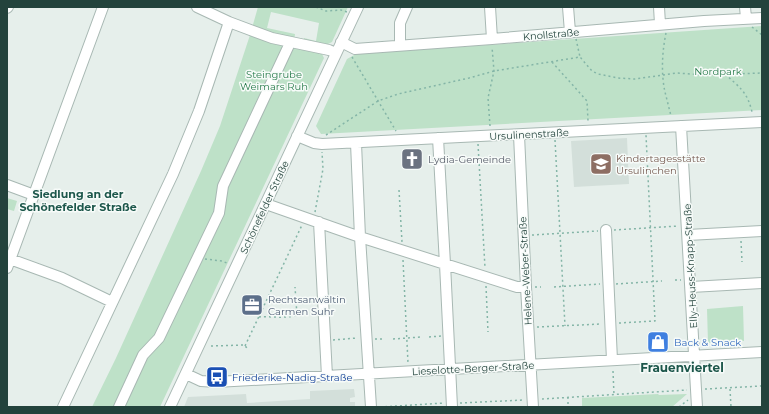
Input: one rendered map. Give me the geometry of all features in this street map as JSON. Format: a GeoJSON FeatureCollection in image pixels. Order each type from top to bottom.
{"type":"FeatureCollection","features":[{"type":"Feature","properties":{"kind":"street"},"geometry":{"type":"LineString","coordinates":[[103,7],[9,264],[62,278],[112,302]]}},
{"type":"Feature","properties":{"kind":"street"},"geometry":{"type":"LineString","coordinates":[[198,7],[250,31],[290,43],[329,50],[336,53]]}},
{"type":"Feature","properties":{"kind":"street","name":"Schönefelder Straße"},"geometry":{"type":"LineString","coordinates":[[170,407],[358,7]]}},
{"type":"Feature","properties":{"kind":"street"},"geometry":{"type":"LineString","coordinates":[[400,46],[400,23],[407,7]]}},
{"type":"Feature","properties":{"kind":"street"},"geometry":{"type":"LineString","coordinates":[[490,7],[492,39]]}},
{"type":"Feature","properties":{"kind":"street"},"geometry":{"type":"LineString","coordinates":[[568,7],[572,32]]}},
{"type":"Feature","properties":{"kind":"street"},"geometry":{"type":"LineString","coordinates":[[659,7],[664,26]]}},
{"type":"Feature","properties":{"kind":"street"},"geometry":{"type":"LineString","coordinates":[[745,7],[746,18]]}},
{"type":"Feature","properties":{"kind":"street","name":"Knollstraße"},"geometry":{"type":"LineString","coordinates":[[341,42],[355,49],[664,26],[746,18],[762,18]]}},
{"type":"Feature","properties":{"kind":"street"},"geometry":{"type":"LineString","coordinates":[[63,407],[183,150],[199,111],[228,22]]}},
{"type":"Feature","properties":{"kind":"street"},"geometry":{"type":"LineString","coordinates":[[119,407],[143,355],[159,338],[219,213],[223,186],[290,43]]}},
{"type":"Feature","properties":{"kind":"street","name":"Ursulinenstraße"},"geometry":{"type":"LineString","coordinates":[[297,136],[319,144],[356,143],[762,122]]}},
{"type":"Feature","properties":{"kind":"street","name":"Elly-Heuss-Knapp-Straße"},"geometry":{"type":"LineString","coordinates":[[682,126],[697,407]]}},
{"type":"Feature","properties":{"kind":"street","name":"Helene-Weber-Straße"},"geometry":{"type":"LineString","coordinates":[[519,135],[533,403]]}},
{"type":"Feature","properties":{"kind":"street"},"geometry":{"type":"LineString","coordinates":[[438,138],[451,405]]}},
{"type":"Feature","properties":{"kind":"street"},"geometry":{"type":"LineString","coordinates":[[356,143],[370,407]]}},
{"type":"Feature","properties":{"kind":"street"},"geometry":{"type":"LineString","coordinates":[[7,186],[34,195]]}},
{"type":"Feature","properties":{"kind":"street"},"geometry":{"type":"LineString","coordinates":[[266,204],[445,264],[526,288]]}},
{"type":"Feature","properties":{"kind":"street"},"geometry":{"type":"LineString","coordinates":[[312,220],[323,301],[328,376]]}},
{"type":"Feature","properties":{"kind":"street"},"geometry":{"type":"LineString","coordinates":[[606,230],[612,360]]}},
{"type":"Feature","properties":{"kind":"street"},"geometry":{"type":"LineString","coordinates":[[688,235],[762,231]]}},
{"type":"Feature","properties":{"kind":"street"},"geometry":{"type":"LineString","coordinates":[[691,287],[762,283]]}},
{"type":"Feature","properties":{"kind":"street","name":"Lieselotte-Berger-Straße"},"geometry":{"type":"LineString","coordinates":[[186,374],[201,381],[216,382],[762,352]]}},
{"type":"Feature","properties":{"kind":"path"},"geometry":{"type":"LineString","coordinates":[[316,7],[326,11],[340,10],[347,12]]}},
{"type":"Feature","properties":{"kind":"path"},"geometry":{"type":"LineString","coordinates":[[664,26],[663,76],[671,116]]}},
{"type":"Feature","properties":{"kind":"path"},"geometry":{"type":"LineString","coordinates":[[572,32],[580,57],[592,71],[604,76],[635,79],[677,73],[705,75],[762,73]]}},
{"type":"Feature","properties":{"kind":"path"},"geometry":{"type":"LineString","coordinates":[[490,126],[488,96],[494,71],[492,39]]}},
{"type":"Feature","properties":{"kind":"path"},"geometry":{"type":"LineString","coordinates":[[351,55],[396,131]]}},
{"type":"Feature","properties":{"kind":"path"},"geometry":{"type":"LineString","coordinates":[[326,135],[378,102],[398,94],[494,71],[580,57]]}},
{"type":"Feature","properties":{"kind":"path"},"geometry":{"type":"LineString","coordinates":[[552,61],[587,101],[588,121]]}},
{"type":"Feature","properties":{"kind":"path"},"geometry":{"type":"LineString","coordinates":[[727,74],[728,78],[747,96],[752,112]]}},
{"type":"Feature","properties":{"kind":"path"},"geometry":{"type":"LineString","coordinates":[[528,328],[655,321],[646,135]]}},
{"type":"Feature","properties":{"kind":"path"},"geometry":{"type":"LineString","coordinates":[[556,140],[565,326]]}},
{"type":"Feature","properties":{"kind":"path"},"geometry":{"type":"LineString","coordinates":[[478,144],[488,332]]}},
{"type":"Feature","properties":{"kind":"path"},"geometry":{"type":"LineString","coordinates":[[245,346],[259,317],[312,220],[323,169],[322,152]]}},
{"type":"Feature","properties":{"kind":"path"},"geometry":{"type":"LineString","coordinates":[[399,190],[408,363]]}},
{"type":"Feature","properties":{"kind":"path"},"geometry":{"type":"LineString","coordinates":[[740,232],[742,262]]}},
{"type":"Feature","properties":{"kind":"path"},"geometry":{"type":"LineString","coordinates":[[198,257],[222,261],[236,268]]}},
{"type":"Feature","properties":{"kind":"path"},"geometry":{"type":"LineString","coordinates":[[259,317],[277,316],[288,318],[297,315],[295,287]]}},
{"type":"Feature","properties":{"kind":"path"},"geometry":{"type":"LineString","coordinates":[[296,303],[323,301]]}},
{"type":"Feature","properties":{"kind":"path"},"geometry":{"type":"LineString","coordinates":[[428,337],[448,335]]}},
{"type":"Feature","properties":{"kind":"path"},"geometry":{"type":"LineString","coordinates":[[393,339],[421,337]]}},
{"type":"Feature","properties":{"kind":"path"},"geometry":{"type":"LineString","coordinates":[[325,340],[367,338]]}},
{"type":"Feature","properties":{"kind":"path"},"geometry":{"type":"LineString","coordinates":[[211,346],[244,345],[248,349]]}},
{"type":"Feature","properties":{"kind":"path"},"geometry":{"type":"LineString","coordinates":[[612,371],[614,395]]}},
{"type":"Feature","properties":{"kind":"path"},"geometry":{"type":"LineString","coordinates":[[380,407],[533,403],[568,397],[762,386]]}},
{"type":"Feature","properties":{"kind":"path"},"geometry":{"type":"LineString","coordinates":[[730,388],[731,407]]}},
{"type":"Feature","properties":{"kind":"path"},"geometry":{"type":"LineString","coordinates":[[568,397],[568,407]]}},
{"type":"Feature","properties":{"kind":"shaded area","name":"Kindertagesstätte Ursulinchen"},"geometry":{"type":"Polygon","coordinates":[[[627,138],[629,184],[574,187],[571,141],[627,138]]]}},
{"type":"Feature","properties":{"kind":"shaded area"},"geometry":{"type":"Polygon","coordinates":[[[354,389],[355,397],[350,398],[350,402],[355,402],[355,407],[184,407],[188,397],[246,394],[247,403],[310,399],[310,391],[354,389]]]}},
{"type":"Feature","properties":{"kind":"green space"},"geometry":{"type":"Polygon","coordinates":[[[258,7],[348,7],[332,42],[324,46],[304,43],[304,38],[316,41],[319,23],[271,12],[267,28],[295,34],[294,41],[252,28],[258,7]]]}},
{"type":"Feature","properties":{"kind":"green space","name":"Nordpark"},"geometry":{"type":"Polygon","coordinates":[[[762,26],[762,110],[321,134],[316,126],[347,59],[356,54],[762,26]]]}},
{"type":"Feature","properties":{"kind":"green space","name":"Steingrube Weimars Ruh"},"geometry":{"type":"Polygon","coordinates":[[[250,35],[297,48],[321,52],[324,58],[160,407],[92,407],[116,358],[201,171],[220,126],[250,35]]]}},
{"type":"Feature","properties":{"kind":"green space"},"geometry":{"type":"Polygon","coordinates":[[[7,198],[17,201],[14,211],[7,209],[7,198]]]}},
{"type":"Feature","properties":{"kind":"green space"},"geometry":{"type":"Polygon","coordinates":[[[743,306],[744,341],[708,343],[707,309],[743,306]]]}},
{"type":"Feature","properties":{"kind":"green space"},"geometry":{"type":"Polygon","coordinates":[[[687,394],[672,407],[582,407],[582,398],[687,394]]]}},
{"type":"Feature","properties":{"kind":"place","name":"Lydia-Gemeinde"},"geometry":{"type":"Point","coordinates":[412,159]}},
{"type":"Feature","properties":{"kind":"place","name":"Kindertagesstätte Ursulinchen"},"geometry":{"type":"Point","coordinates":[601,164]}},
{"type":"Feature","properties":{"kind":"place","name":"Rechtsanwältin Carmen Suhr"},"geometry":{"type":"Point","coordinates":[252,305]}},
{"type":"Feature","properties":{"kind":"place","name":"Back & Snack"},"geometry":{"type":"Point","coordinates":[658,342]}},
{"type":"Feature","properties":{"kind":"place","name":"Friederike-Nadig-Straße"},"geometry":{"type":"Point","coordinates":[217,377]}},
{"type":"Feature","properties":{"kind":"district","name":"Siedlung an der Schönefelder Straße"},"geometry":{"type":"Point","coordinates":[78,200]}},
{"type":"Feature","properties":{"kind":"district","name":"Frauenviertel"},"geometry":{"type":"Point","coordinates":[682,368]}}]}
